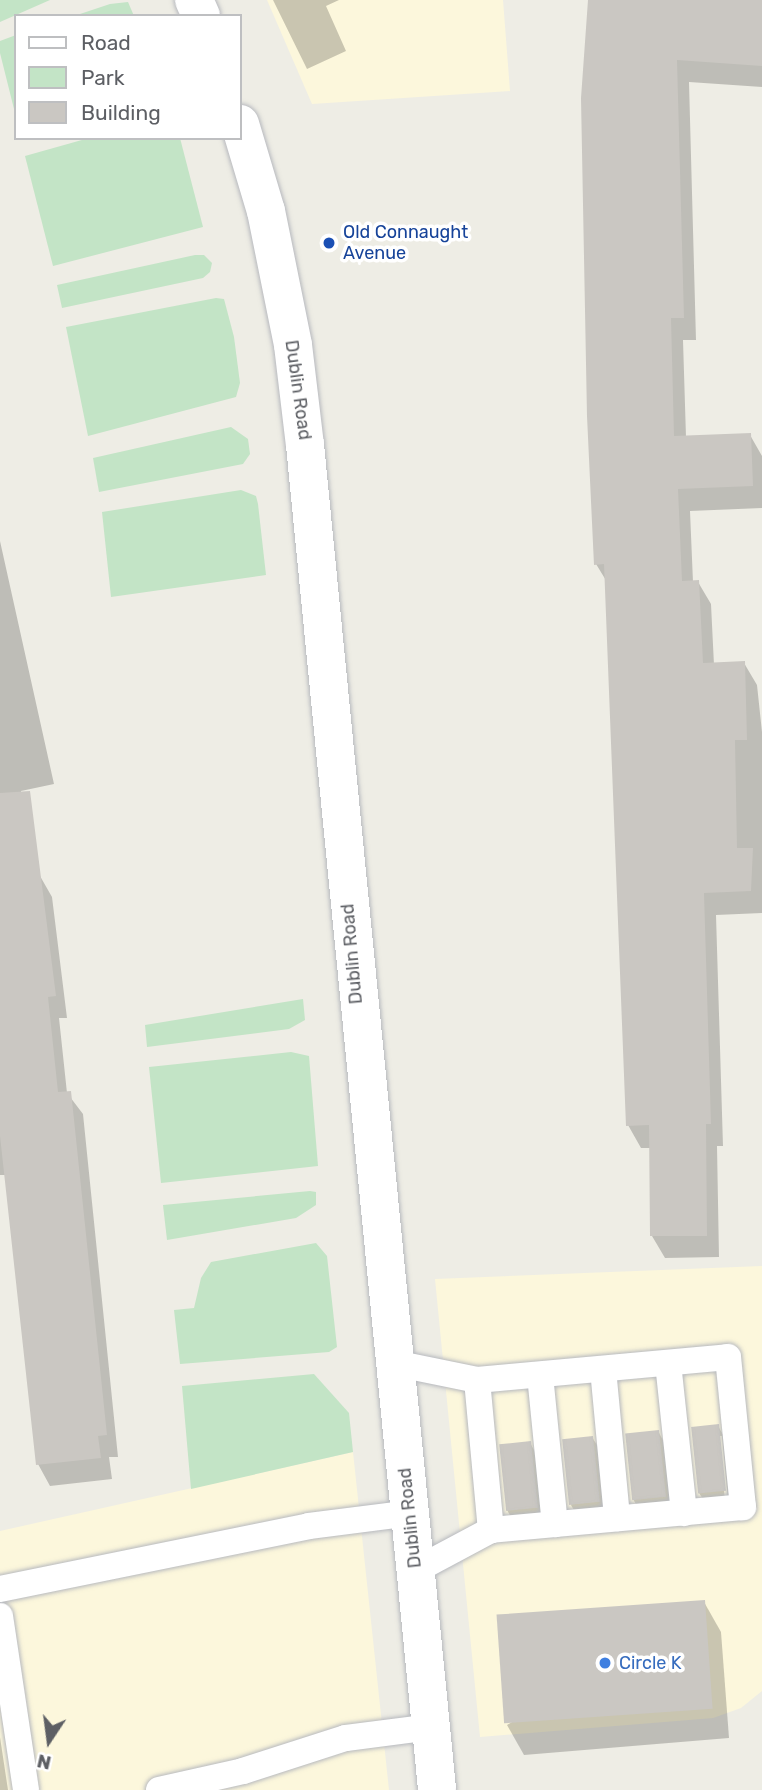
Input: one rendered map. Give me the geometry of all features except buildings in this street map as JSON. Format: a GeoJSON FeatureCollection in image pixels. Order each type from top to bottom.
{"type":"FeatureCollection","features":[{"type":"Feature","properties":{"kind":"main road","name":"Dublin Road"},"geometry":{"type":"LineString","coordinates":[[242,131],[266,211],[300,408],[437,1790]]}},
{"type":"Feature","properties":{"kind":"lane"},"geometry":{"type":"LineString","coordinates":[[394,1363],[477,1380],[728,1357],[730,1371],[743,1507],[491,1530],[416,1570]]}},
{"type":"Feature","properties":{"kind":"lane"},"geometry":{"type":"LineString","coordinates":[[668,1363],[684,1513]]}},
{"type":"Feature","properties":{"kind":"lane"},"geometry":{"type":"LineString","coordinates":[[603,1369],[617,1518]]}},
{"type":"Feature","properties":{"kind":"lane"},"geometry":{"type":"LineString","coordinates":[[540,1375],[555,1524]]}},
{"type":"Feature","properties":{"kind":"lane"},"geometry":{"type":"LineString","coordinates":[[477,1380],[491,1530]]}},
{"type":"Feature","properties":{"kind":"lane"},"geometry":{"type":"LineString","coordinates":[[0,1589],[309,1526],[410,1513]]}},
{"type":"Feature","properties":{"kind":"lane"},"geometry":{"type":"LineString","coordinates":[[0,1616],[26,1790]]}},
{"type":"Feature","properties":{"kind":"lane"},"geometry":{"type":"LineString","coordinates":[[159,1790],[243,1771],[346,1738],[432,1727]]}},
{"type":"Feature","properties":{"kind":"shaded area"},"geometry":{"type":"Polygon","coordinates":[[[267,0],[503,0],[510,91],[312,104],[267,0]]]}},
{"type":"Feature","properties":{"kind":"shaded area"},"geometry":{"type":"Polygon","coordinates":[[[762,1266],[762,1691],[741,1708],[713,1718],[480,1737],[435,1279],[762,1266]]]}},
{"type":"Feature","properties":{"kind":"shaded area"},"geometry":{"type":"Polygon","coordinates":[[[353,1452],[389,1790],[0,1790],[0,1531],[353,1452]]]}},
{"type":"Feature","properties":{"kind":"green space"},"geometry":{"type":"Polygon","coordinates":[[[0,0],[50,0],[14,14],[0,22],[0,0]]]}},
{"type":"Feature","properties":{"kind":"green space"},"geometry":{"type":"Polygon","coordinates":[[[128,2],[133,14],[80,14],[110,4],[128,2]]]}},
{"type":"Feature","properties":{"kind":"green space"},"geometry":{"type":"Polygon","coordinates":[[[14,36],[14,109],[0,53],[0,41],[14,36]]]}},
{"type":"Feature","properties":{"kind":"green space"},"geometry":{"type":"Polygon","coordinates":[[[82,140],[181,140],[203,227],[53,266],[25,156],[82,140]]]}},
{"type":"Feature","properties":{"kind":"green space"},"geometry":{"type":"Polygon","coordinates":[[[204,255],[212,263],[210,272],[203,278],[62,308],[57,285],[204,255]]]}},
{"type":"Feature","properties":{"kind":"green space"},"geometry":{"type":"Polygon","coordinates":[[[216,298],[224,299],[234,337],[240,383],[236,397],[88,436],[66,327],[216,298]]]}},
{"type":"Feature","properties":{"kind":"green space"},"geometry":{"type":"Polygon","coordinates":[[[231,427],[248,439],[250,454],[243,464],[99,492],[93,458],[231,427]]]}},
{"type":"Feature","properties":{"kind":"green space"},"geometry":{"type":"Polygon","coordinates":[[[241,490],[256,496],[266,575],[111,597],[102,512],[241,490]]]}},
{"type":"Feature","properties":{"kind":"green space"},"geometry":{"type":"Polygon","coordinates":[[[303,999],[305,1020],[289,1029],[147,1047],[145,1025],[303,999]]]}},
{"type":"Feature","properties":{"kind":"green space"},"geometry":{"type":"Polygon","coordinates":[[[291,1052],[309,1056],[318,1166],[161,1183],[149,1067],[291,1052]]]}},
{"type":"Feature","properties":{"kind":"green space"},"geometry":{"type":"Polygon","coordinates":[[[316,1192],[316,1205],[296,1218],[167,1240],[163,1205],[316,1192]]]}},
{"type":"Feature","properties":{"kind":"green space"},"geometry":{"type":"Polygon","coordinates":[[[316,1243],[327,1256],[337,1347],[329,1352],[180,1364],[174,1310],[194,1308],[201,1278],[211,1262],[316,1243]]]}},
{"type":"Feature","properties":{"kind":"green space"},"geometry":{"type":"Polygon","coordinates":[[[314,1374],[349,1413],[353,1452],[191,1489],[182,1386],[314,1374]]]}},
{"type":"Feature","properties":{"kind":"place","name":"Old Connaught Avenue"},"geometry":{"type":"Point","coordinates":[329,243]}},
{"type":"Feature","properties":{"kind":"place","name":"Circle K"},"geometry":{"type":"Point","coordinates":[605,1663]}}]}
